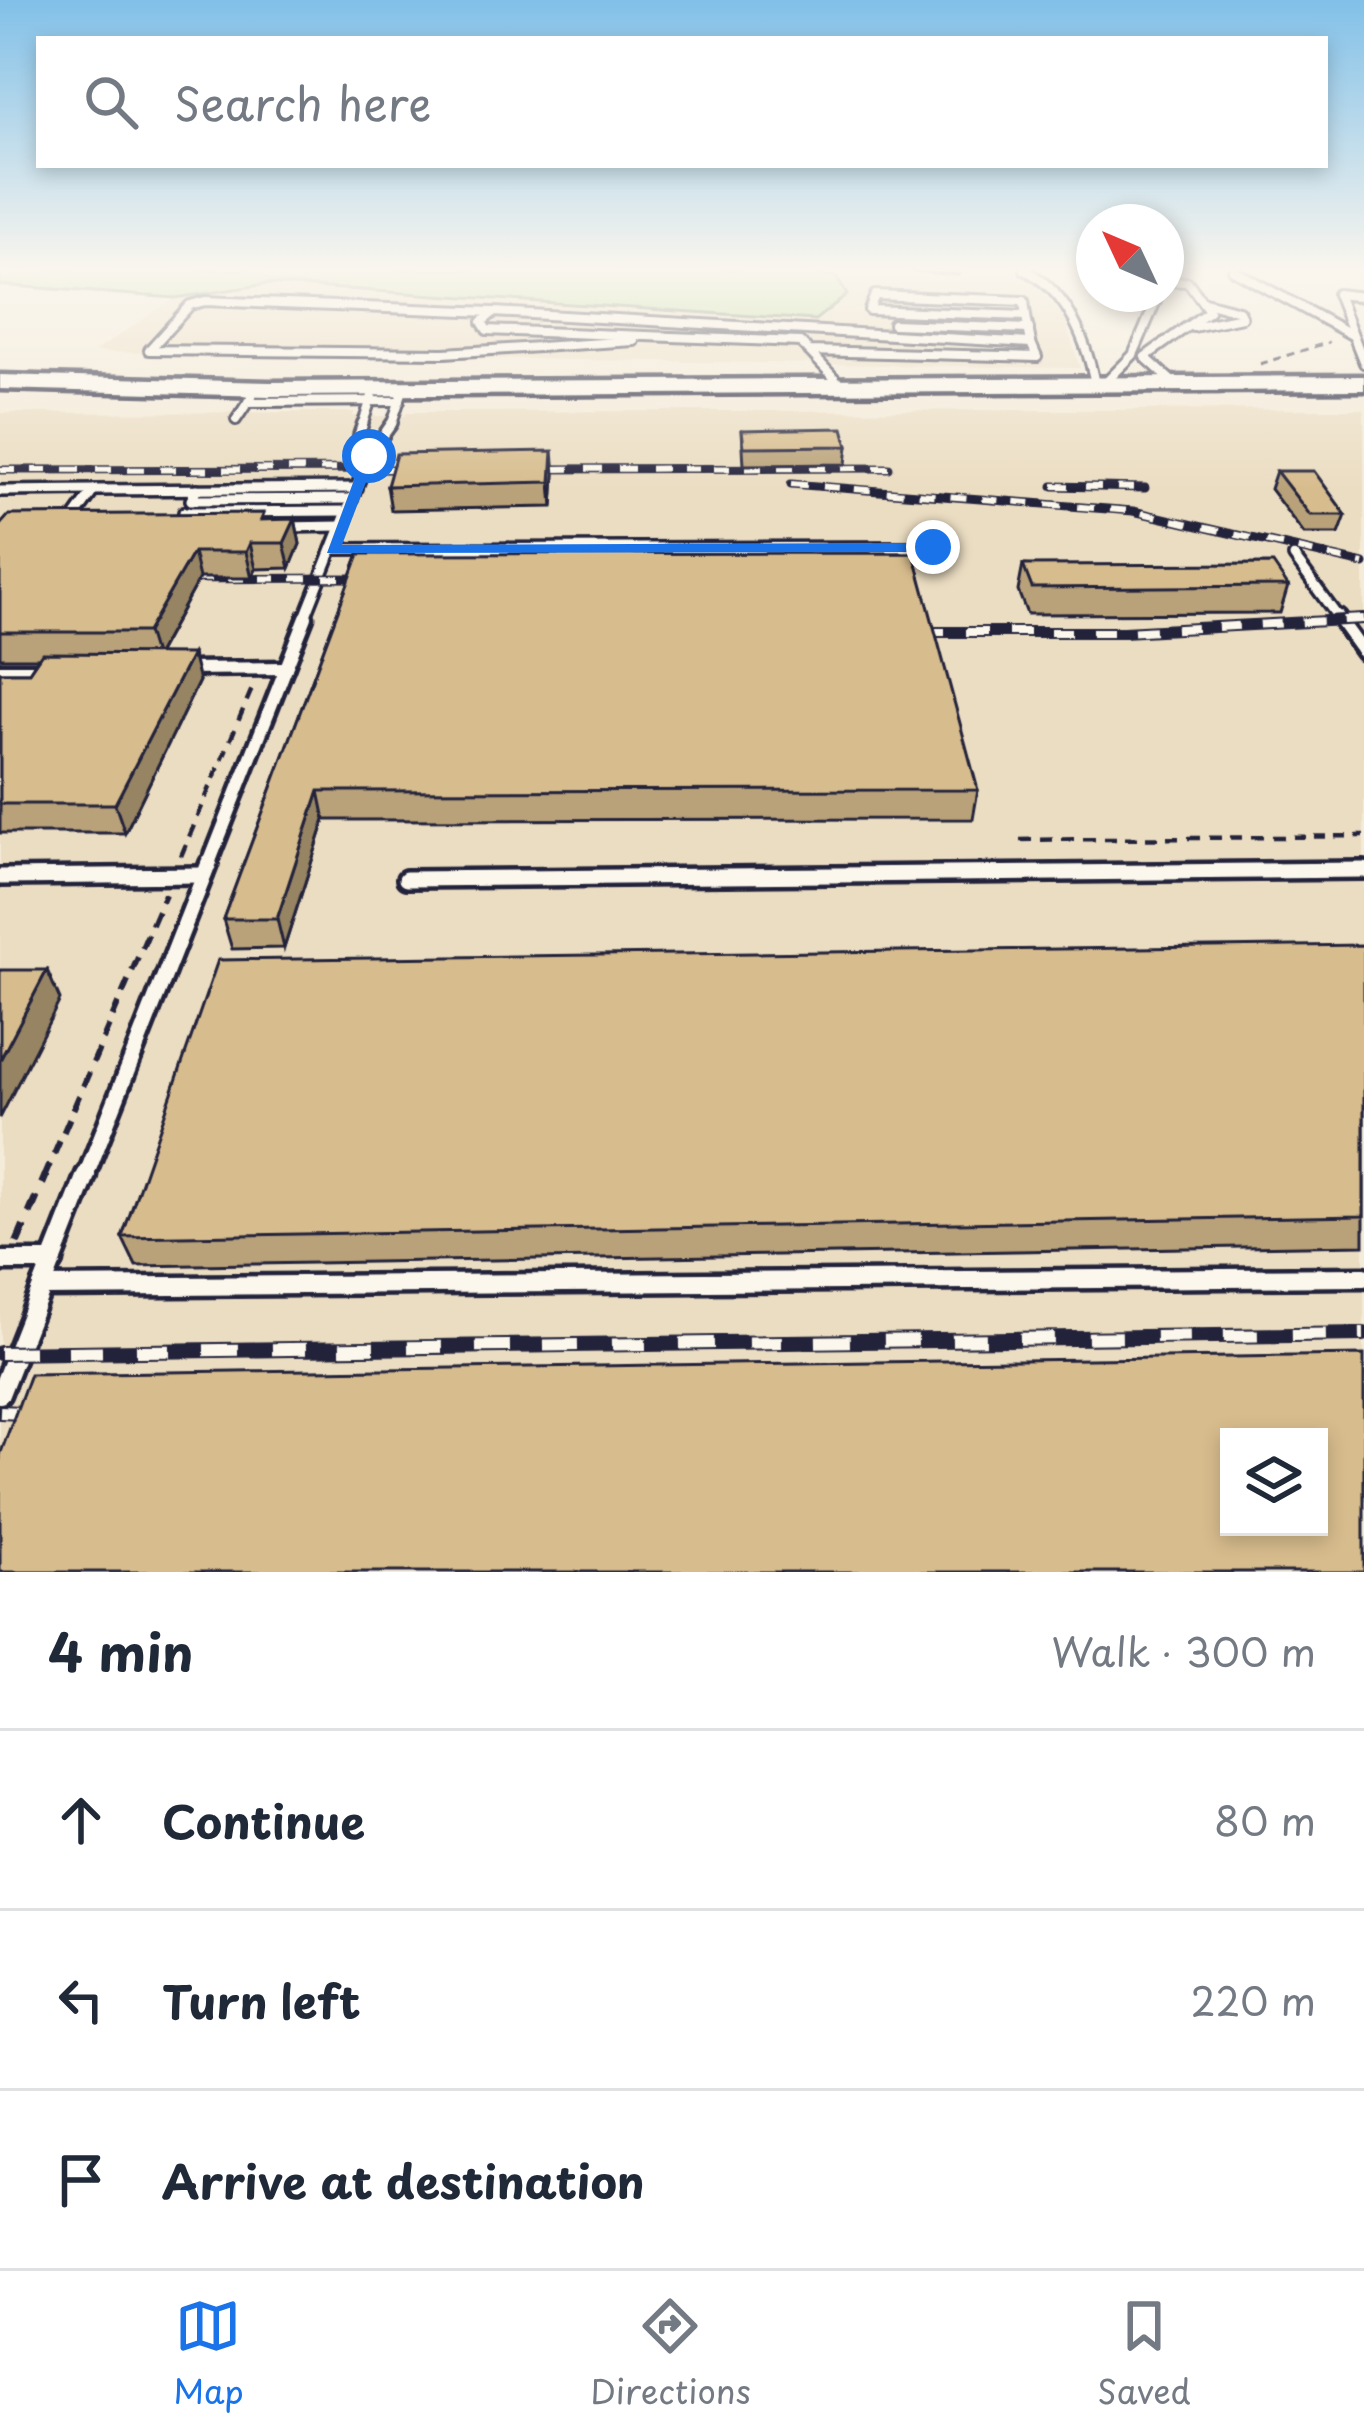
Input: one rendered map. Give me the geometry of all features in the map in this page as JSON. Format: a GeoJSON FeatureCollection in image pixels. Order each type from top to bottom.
{"type":"FeatureCollection","features":[{"type":"Feature","properties":{"kind":"main road"},"geometry":{"type":"LineString","coordinates":[[0,382],[252,395],[1364,382]]}},
{"type":"Feature","properties":{"kind":"lane"},"geometry":{"type":"LineString","coordinates":[[155,343],[149,350],[444,353],[625,343]]}},
{"type":"Feature","properties":{"kind":"lane"},"geometry":{"type":"LineString","coordinates":[[801,343],[842,386]]}},
{"type":"Feature","properties":{"kind":"lane"},"geometry":{"type":"LineString","coordinates":[[808,351],[1037,357],[1031,344],[1020,343]]}},
{"type":"Feature","properties":{"kind":"lane"},"geometry":{"type":"LineString","coordinates":[[1084,343],[1099,384],[1132,356],[1138,343]]}},
{"type":"Feature","properties":{"kind":"lane"},"geometry":{"type":"LineString","coordinates":[[1166,343],[1145,357],[1175,384]]}},
{"type":"Feature","properties":{"kind":"lane"},"geometry":{"type":"LineString","coordinates":[[369,456],[359,435],[373,394]]}},
{"type":"Feature","properties":{"kind":"lane"},"geometry":{"type":"LineString","coordinates":[[0,1394],[369,456],[388,435],[402,394]]}},
{"type":"Feature","properties":{"kind":"lane"},"geometry":{"type":"LineString","coordinates":[[236,420],[252,395]]}},
{"type":"Feature","properties":{"kind":"lane"},"geometry":{"type":"LineString","coordinates":[[0,491],[94,490],[350,506]]}},
{"type":"Feature","properties":{"kind":"lane"},"geometry":{"type":"LineString","coordinates":[[67,529],[94,490]]}},
{"type":"Feature","properties":{"kind":"lane"},"geometry":{"type":"LineString","coordinates":[[175,528],[194,495]]}},
{"type":"Feature","properties":{"kind":"lane"},"geometry":{"type":"LineString","coordinates":[[184,512],[350,506]]}},
{"type":"Feature","properties":{"kind":"lane"},"geometry":{"type":"LineString","coordinates":[[270,527],[350,506]]}},
{"type":"Feature","properties":{"kind":"lane"},"geometry":{"type":"LineString","coordinates":[[44,529],[88,529]]}},
{"type":"Feature","properties":{"kind":"lane"},"geometry":{"type":"LineString","coordinates":[[333,549],[933,547]]}},
{"type":"Feature","properties":{"kind":"lane"},"geometry":{"type":"LineString","coordinates":[[1294,557],[1364,653]]}},
{"type":"Feature","properties":{"kind":"lane"},"geometry":{"type":"LineString","coordinates":[[166,669],[286,668]]}},
{"type":"Feature","properties":{"kind":"lane"},"geometry":{"type":"LineString","coordinates":[[0,670],[71,670]]}},
{"type":"Feature","properties":{"kind":"lane"},"geometry":{"type":"LineString","coordinates":[[406,879],[1364,870]]}},
{"type":"Feature","properties":{"kind":"lane"},"geometry":{"type":"LineString","coordinates":[[0,877],[204,875]]}},
{"type":"Feature","properties":{"kind":"lane"},"geometry":{"type":"LineString","coordinates":[[5,1261],[53,1261]]}},
{"type":"Feature","properties":{"kind":"lane"},"geometry":{"type":"LineString","coordinates":[[42,1287],[1364,1277]]}},
{"type":"Feature","properties":{"kind":"path"},"geometry":{"type":"LineString","coordinates":[[5,1261],[261,668]]}},
{"type":"Feature","properties":{"kind":"path"},"geometry":{"type":"LineString","coordinates":[[1020,840],[1364,836]]}},
{"type":"Feature","properties":{"kind":"shaded area"},"geometry":{"type":"Polygon","coordinates":[[[107,343],[1072,343],[1080,368],[94,352],[107,343]]]}},
{"type":"Feature","properties":{"kind":"shaded area"},"geometry":{"type":"Polygon","coordinates":[[[1364,409],[1364,1572],[0,1572],[0,413],[354,412],[353,416],[405,416],[407,412],[1364,409]]]}},
{"type":"Feature","properties":{"kind":"building"},"geometry":{"type":"Polygon","coordinates":[[[843,428],[848,446],[744,447],[742,430],[843,428]]]}},
{"type":"Feature","properties":{"kind":"building"},"geometry":{"type":"Polygon","coordinates":[[[553,451],[551,482],[387,486],[396,454],[553,451]]]}},
{"type":"Feature","properties":{"kind":"building"},"geometry":{"type":"Polygon","coordinates":[[[1276,471],[1314,471],[1346,515],[1310,515],[1276,471]]]}},
{"type":"Feature","properties":{"kind":"building"},"geometry":{"type":"Polygon","coordinates":[[[264,513],[261,520],[295,519],[284,543],[250,543],[246,552],[193,552],[147,632],[0,632],[0,525],[9,515],[264,513]]]}},
{"type":"Feature","properties":{"kind":"building"},"geometry":{"type":"Polygon","coordinates":[[[914,553],[978,790],[319,791],[277,919],[223,919],[359,554],[914,553]]]}},
{"type":"Feature","properties":{"kind":"building"},"geometry":{"type":"Polygon","coordinates":[[[1273,564],[1288,586],[1032,588],[1023,565],[1273,564]]]}},
{"type":"Feature","properties":{"kind":"building"},"geometry":{"type":"Polygon","coordinates":[[[42,653],[192,654],[115,804],[0,804],[0,672],[29,672],[42,653]]]}},
{"type":"Feature","properties":{"kind":"building"},"geometry":{"type":"Polygon","coordinates":[[[1364,945],[1364,1216],[122,1237],[218,960],[1364,945]]]}},
{"type":"Feature","properties":{"kind":"building"},"geometry":{"type":"Polygon","coordinates":[[[0,970],[47,970],[0,1060],[0,970]]]}},
{"type":"Feature","properties":{"kind":"building"},"geometry":{"type":"Polygon","coordinates":[[[1364,1355],[1364,1572],[0,1572],[0,1455],[30,1374],[1364,1355]]]}},
{"type":"Feature","properties":{"kind":"railway"},"geometry":{"type":"LineString","coordinates":[[522,469],[889,468]]}},
{"type":"Feature","properties":{"kind":"railway"},"geometry":{"type":"LineString","coordinates":[[0,470],[426,469]]}},
{"type":"Feature","properties":{"kind":"railway"},"geometry":{"type":"LineString","coordinates":[[791,484],[1133,511],[1364,564]]}},
{"type":"Feature","properties":{"kind":"railway"},"geometry":{"type":"LineString","coordinates":[[1053,486],[1145,488]]}},
{"type":"Feature","properties":{"kind":"railway"},"geometry":{"type":"LineString","coordinates":[[164,579],[362,578]]}},
{"type":"Feature","properties":{"kind":"railway"},"geometry":{"type":"LineString","coordinates":[[924,632],[1123,632],[1364,619],[1344,620]]}},
{"type":"Feature","properties":{"kind":"railway"},"geometry":{"type":"LineString","coordinates":[[0,1353],[1364,1334]]}},
{"type":"Feature","properties":{"kind":"railway"},"geometry":{"type":"LineString","coordinates":[[0,1412],[43,1414]]}},
{"type":"Feature","properties":{"kind":"route"},"geometry":{"type":"LineString","coordinates":[[369,456],[333,549],[933,547]]}}]}
